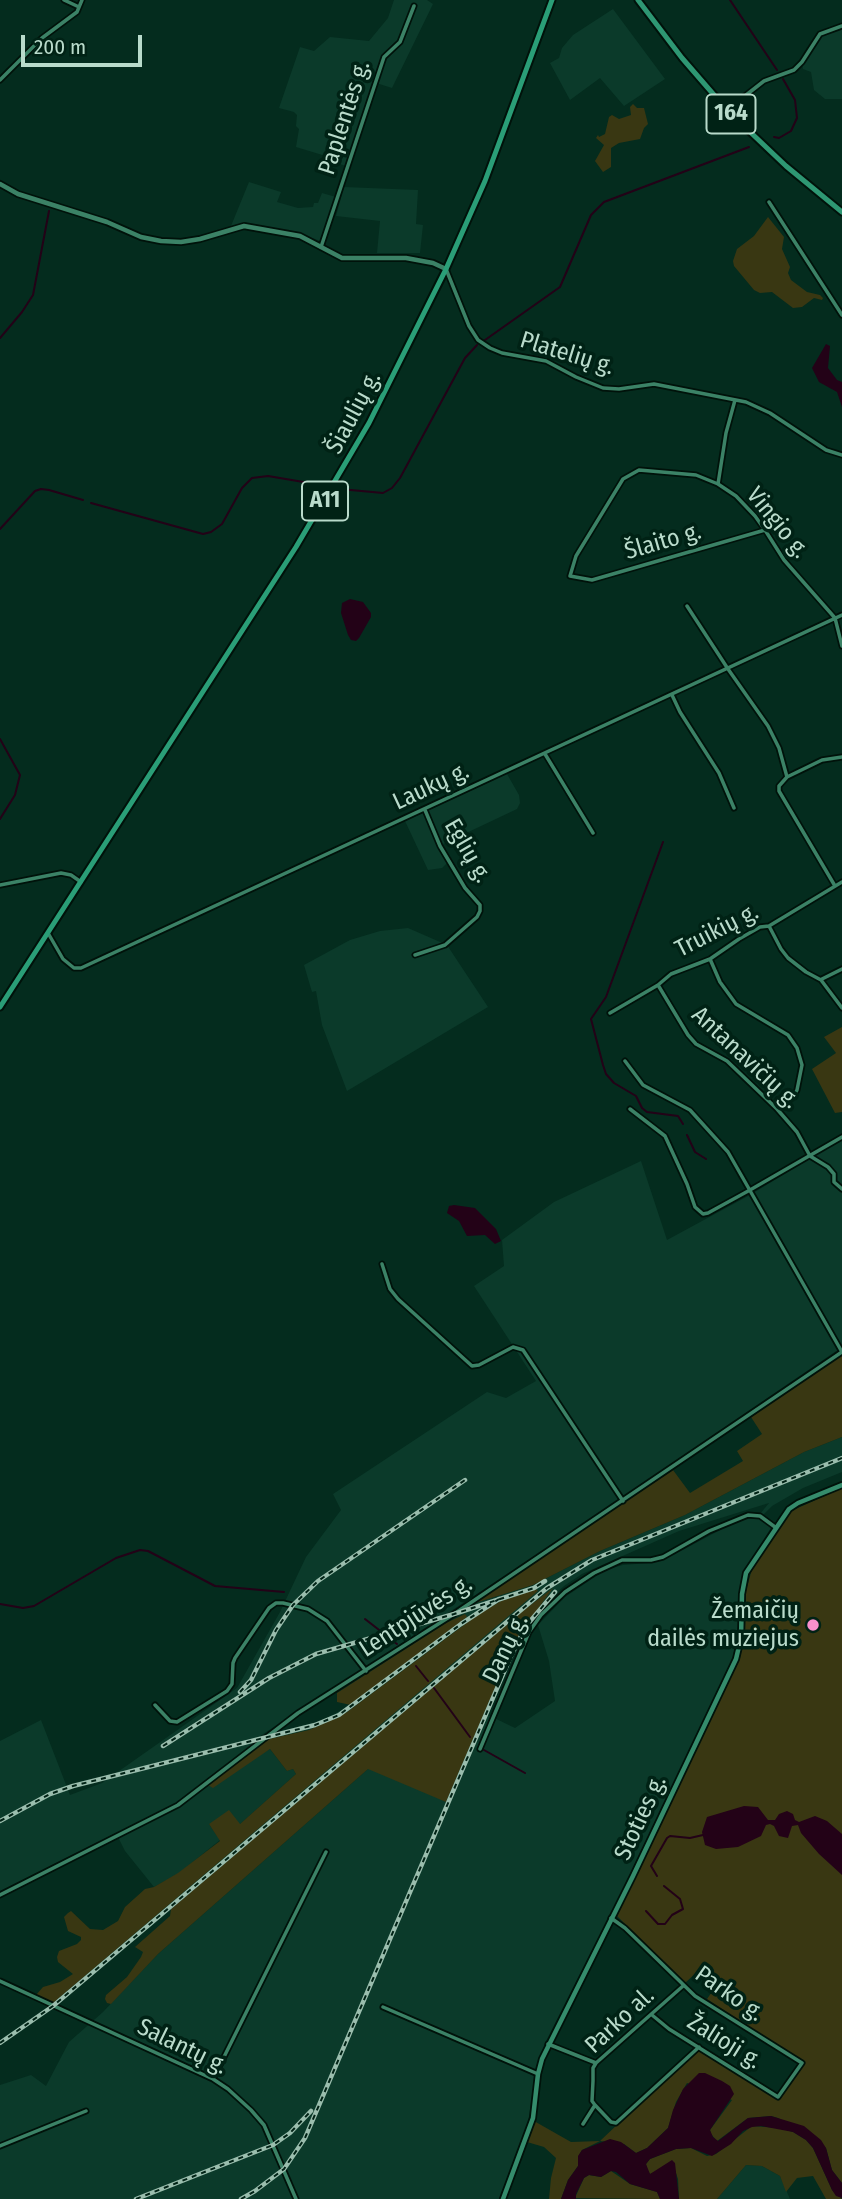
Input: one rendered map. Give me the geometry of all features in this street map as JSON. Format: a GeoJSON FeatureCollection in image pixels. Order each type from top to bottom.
{"type":"FeatureCollection","features":[{"type":"Feature","properties":{"kind":"highway","name":"Šiaulių g."},"geometry":{"type":"LineString","coordinates":[[81,882],[328,496],[393,379],[446,269],[507,126],[552,0]]}},
{"type":"Feature","properties":{"kind":"highway","name":"A11"},"geometry":{"type":"LineString","coordinates":[[0,1007],[81,882]]}},
{"type":"Feature","properties":{"kind":"main road","name":"164"},"geometry":{"type":"LineString","coordinates":[[638,0],[676,51],[727,110],[786,166],[842,212]]}},
{"type":"Feature","properties":{"kind":"main road","name":"Stoties g."},"geometry":{"type":"LineString","coordinates":[[503,2199],[533,2118],[538,2074],[548,2044],[736,1659],[741,1638],[745,1577],[775,1527],[794,1506],[842,1485]]}},
{"type":"Feature","properties":{"kind":"street"},"geometry":{"type":"LineString","coordinates":[[64,0],[79,7]]}},
{"type":"Feature","properties":{"kind":"street"},"geometry":{"type":"LineString","coordinates":[[0,80],[42,38],[76,12],[82,0]]}},
{"type":"Feature","properties":{"kind":"street","name":"Paplentės g."},"geometry":{"type":"LineString","coordinates":[[321,247],[384,57],[400,41],[414,6]]}},
{"type":"Feature","properties":{"kind":"street"},"geometry":{"type":"LineString","coordinates":[[727,110],[764,81],[799,67],[816,38],[827,29],[842,26]]}},
{"type":"Feature","properties":{"kind":"street"},"geometry":{"type":"LineString","coordinates":[[0,184],[18,194],[107,222],[141,237],[161,241],[201,239],[244,226],[298,235],[342,258],[406,258],[433,263],[446,269]]}},
{"type":"Feature","properties":{"kind":"street"},"geometry":{"type":"LineString","coordinates":[[769,202],[842,315]]}},
{"type":"Feature","properties":{"kind":"street","name":"Platelių g."},"geometry":{"type":"LineString","coordinates":[[446,269],[469,326],[478,340],[495,351],[546,360],[603,388],[619,389],[654,384],[735,400],[765,410],[827,450],[842,455]]}},
{"type":"Feature","properties":{"kind":"street"},"geometry":{"type":"LineString","coordinates":[[718,484],[726,433],[735,400]]}},
{"type":"Feature","properties":{"kind":"street","name":"Vingio g."},"geometry":{"type":"LineString","coordinates":[[570,576],[576,556],[614,491],[630,474],[639,470],[689,474],[718,484],[741,501],[765,530],[784,560],[835,618]]}},
{"type":"Feature","properties":{"kind":"street","name":"Šlaito g."},"geometry":{"type":"LineString","coordinates":[[570,576],[592,580],[765,530]]}},
{"type":"Feature","properties":{"kind":"street"},"geometry":{"type":"LineString","coordinates":[[687,606],[768,726],[779,748],[787,777]]}},
{"type":"Feature","properties":{"kind":"street","name":"Laukų g."},"geometry":{"type":"LineString","coordinates":[[48,933],[63,959],[74,968],[81,968],[842,615]]}},
{"type":"Feature","properties":{"kind":"street"},"geometry":{"type":"LineString","coordinates":[[835,618],[842,646]]}},
{"type":"Feature","properties":{"kind":"street"},"geometry":{"type":"LineString","coordinates":[[672,695],[719,773],[734,808]]}},
{"type":"Feature","properties":{"kind":"street"},"geometry":{"type":"LineString","coordinates":[[545,753],[593,833]]}},
{"type":"Feature","properties":{"kind":"street"},"geometry":{"type":"LineString","coordinates":[[835,886],[779,791],[779,786],[787,777],[822,760],[842,757]]}},
{"type":"Feature","properties":{"kind":"street","name":"Eglių g."},"geometry":{"type":"LineString","coordinates":[[415,956],[445,945],[477,917],[481,905],[465,888],[440,846],[425,810]]}},
{"type":"Feature","properties":{"kind":"street"},"geometry":{"type":"LineString","coordinates":[[0,885],[61,873],[71,875],[81,882]]}},
{"type":"Feature","properties":{"kind":"street","name":"Truikių g."},"geometry":{"type":"LineString","coordinates":[[610,1013],[658,985],[671,974],[710,959],[738,939],[769,926],[842,882]]}},
{"type":"Feature","properties":{"kind":"street"},"geometry":{"type":"LineString","coordinates":[[769,926],[788,958],[821,980],[842,1008]]}},
{"type":"Feature","properties":{"kind":"street"},"geometry":{"type":"LineString","coordinates":[[710,959],[728,996],[736,1004],[788,1035],[797,1048],[802,1065],[797,1090],[777,1109]]}},
{"type":"Feature","properties":{"kind":"street"},"geometry":{"type":"LineString","coordinates":[[821,980],[842,969]]}},
{"type":"Feature","properties":{"kind":"street","name":"Antanavičių g."},"geometry":{"type":"LineString","coordinates":[[658,985],[696,1044],[727,1061],[777,1109],[797,1132],[810,1156],[828,1167],[834,1174],[834,1182],[842,1189]]}},
{"type":"Feature","properties":{"kind":"street"},"geometry":{"type":"LineString","coordinates":[[625,1061],[643,1085],[680,1104],[699,1119],[728,1152],[842,1352]]}},
{"type":"Feature","properties":{"kind":"street"},"geometry":{"type":"LineString","coordinates":[[630,1109],[665,1136],[699,1212],[708,1213],[842,1137]]}},
{"type":"Feature","properties":{"kind":"street"},"geometry":{"type":"LineString","coordinates":[[382,1264],[385,1279],[398,1300],[472,1366],[513,1347],[523,1350],[623,1501]]}},
{"type":"Feature","properties":{"kind":"street","name":"Lentpjūvės g."},"geometry":{"type":"LineString","coordinates":[[0,1895],[178,1805],[298,1713],[623,1501],[842,1352]]}},
{"type":"Feature","properties":{"kind":"street","name":"Danų g."},"geometry":{"type":"LineString","coordinates":[[480,1749],[529,1632],[541,1615],[565,1592],[594,1573],[622,1560],[651,1560],[663,1557],[709,1531],[748,1515],[760,1516],[775,1527]]}},
{"type":"Feature","properties":{"kind":"street"},"geometry":{"type":"LineString","coordinates":[[155,1705],[170,1721],[177,1722],[227,1691],[232,1684],[235,1658],[276,1603],[307,1609],[327,1621],[366,1671]]}},
{"type":"Feature","properties":{"kind":"street"},"geometry":{"type":"LineString","coordinates":[[213,2079],[326,1852]]}},
{"type":"Feature","properties":{"kind":"street","name":"Parko g."},"geometry":{"type":"LineString","coordinates":[[611,1918],[625,1928],[695,1996],[802,2063],[778,2097]]}},
{"type":"Feature","properties":{"kind":"street","name":"Salantų g."},"geometry":{"type":"LineString","coordinates":[[0,1981],[213,2079],[228,2089],[264,2125],[296,2199]]}},
{"type":"Feature","properties":{"kind":"street","name":"Parko al."},"geometry":{"type":"LineString","coordinates":[[595,2105],[592,2101],[593,2068],[596,2063],[683,1986]]}},
{"type":"Feature","properties":{"kind":"street"},"geometry":{"type":"LineString","coordinates":[[383,2007],[538,2074]]}},
{"type":"Feature","properties":{"kind":"street","name":"Žalioji g."},"geometry":{"type":"LineString","coordinates":[[652,2015],[669,2029],[778,2097]]}},
{"type":"Feature","properties":{"kind":"street"},"geometry":{"type":"LineString","coordinates":[[548,2044],[596,2063]]}},
{"type":"Feature","properties":{"kind":"street"},"geometry":{"type":"LineString","coordinates":[[583,2124],[595,2105],[611,2122],[616,2123],[699,2047]]}},
{"type":"Feature","properties":{"kind":"street"},"geometry":{"type":"LineString","coordinates":[[0,2146],[86,2112]]}},
{"type":"Feature","properties":{"kind":"shaded area"},"geometry":{"type":"Polygon","coordinates":[[[394,0],[427,0],[433,4],[392,88],[373,82],[346,166],[329,157],[296,147],[299,129],[296,126],[297,115],[279,108],[300,47],[314,51],[330,37],[369,41],[388,18],[394,0]]]}},
{"type":"Feature","properties":{"kind":"shaded area"},"geometry":{"type":"Polygon","coordinates":[[[613,9],[665,79],[624,106],[600,78],[570,100],[550,63],[559,58],[562,48],[573,35],[613,9]]]}},
{"type":"Feature","properties":{"kind":"shaded area"},"geometry":{"type":"Polygon","coordinates":[[[842,24],[842,99],[825,99],[814,90],[811,72],[803,69],[801,59],[818,33],[842,24]]]}},
{"type":"Feature","properties":{"kind":"shaded area"},"geometry":{"type":"Polygon","coordinates":[[[633,104],[637,108],[644,108],[648,124],[640,139],[619,143],[611,148],[611,167],[603,172],[595,161],[604,145],[596,138],[605,134],[609,117],[612,115],[619,119],[631,115],[630,107],[633,104]]]}},
{"type":"Feature","properties":{"kind":"shaded area"},"geometry":{"type":"Polygon","coordinates":[[[249,182],[281,192],[277,202],[298,208],[313,207],[322,193],[336,197],[320,241],[297,232],[247,224],[231,226],[249,182]]]}},
{"type":"Feature","properties":{"kind":"shaded area"},"geometry":{"type":"Polygon","coordinates":[[[344,187],[418,190],[416,224],[423,225],[420,253],[377,253],[380,221],[336,216],[344,187]]]}},
{"type":"Feature","properties":{"kind":"shaded area"},"geometry":{"type":"Polygon","coordinates":[[[768,217],[784,237],[782,249],[790,267],[788,273],[791,280],[807,292],[820,295],[822,300],[814,298],[802,307],[793,308],[772,292],[760,293],[754,290],[734,266],[737,249],[754,236],[768,217]]]}},
{"type":"Feature","properties":{"kind":"shaded area"},"geometry":{"type":"Polygon","coordinates":[[[826,344],[830,346],[828,368],[837,380],[842,382],[842,407],[837,392],[819,382],[812,368],[826,344]]]}},
{"type":"Feature","properties":{"kind":"shaded area"},"geometry":{"type":"Polygon","coordinates":[[[350,599],[363,602],[371,613],[356,641],[351,640],[348,635],[341,613],[342,603],[350,599]]]}},
{"type":"Feature","properties":{"kind":"shaded area"},"geometry":{"type":"Polygon","coordinates":[[[507,774],[519,795],[520,803],[517,809],[443,844],[450,860],[442,868],[428,870],[405,821],[507,774]]]}},
{"type":"Feature","properties":{"kind":"shaded area"},"geometry":{"type":"Polygon","coordinates":[[[408,928],[447,945],[488,1007],[347,1091],[322,1025],[316,991],[312,992],[304,965],[350,940],[380,931],[408,928]]]}},
{"type":"Feature","properties":{"kind":"shaded area"},"geometry":{"type":"Polygon","coordinates":[[[842,1027],[842,1112],[835,1113],[812,1069],[836,1053],[824,1037],[842,1027]]]}},
{"type":"Feature","properties":{"kind":"shaded area"},"geometry":{"type":"Polygon","coordinates":[[[842,1139],[842,1347],[570,1533],[260,1736],[264,1742],[208,1785],[270,1749],[287,1771],[293,1769],[296,1774],[239,1825],[209,1824],[220,1840],[178,1874],[154,1887],[125,1851],[116,1833],[0,1891],[0,1741],[41,1720],[70,1795],[102,1783],[237,1688],[280,1612],[306,1557],[341,1510],[333,1494],[487,1392],[506,1398],[536,1381],[474,1286],[504,1266],[502,1240],[554,1202],[641,1161],[667,1240],[750,1195],[842,1139]]]}},
{"type":"Feature","properties":{"kind":"shaded area"},"geometry":{"type":"Polygon","coordinates":[[[449,1206],[475,1208],[496,1229],[501,1241],[495,1244],[485,1235],[467,1236],[459,1221],[447,1213],[449,1206]]]}},
{"type":"Feature","properties":{"kind":"shaded area"},"geometry":{"type":"Polygon","coordinates":[[[842,1355],[842,1437],[804,1452],[685,1515],[600,1551],[533,1585],[472,1604],[673,1470],[690,1493],[743,1461],[737,1451],[762,1434],[751,1417],[842,1355]]]}},
{"type":"Feature","properties":{"kind":"shaded area"},"geometry":{"type":"Polygon","coordinates":[[[842,1437],[842,1472],[803,1488],[772,1506],[763,1515],[760,1514],[769,1503],[679,1531],[582,1574],[548,1601],[520,1640],[488,1715],[515,1728],[555,1701],[549,1661],[538,1625],[565,1597],[605,1570],[648,1563],[675,1554],[737,1521],[756,1517],[772,1526],[744,1572],[736,1644],[731,1664],[545,2043],[536,2068],[528,2123],[499,2199],[0,2199],[0,2085],[31,2075],[46,2086],[69,2042],[103,2012],[158,1954],[368,1769],[502,1669],[524,1626],[543,1600],[512,1619],[57,2005],[53,2003],[537,1591],[491,1606],[480,1613],[347,1712],[309,1730],[269,1739],[277,1732],[321,1721],[351,1705],[465,1614],[455,1617],[472,1604],[533,1585],[600,1551],[685,1515],[804,1452],[842,1437]]]}},
{"type":"Feature","properties":{"kind":"shaded area"},"geometry":{"type":"Polygon","coordinates":[[[842,1488],[842,2183],[832,2170],[826,2148],[778,2118],[748,2118],[717,2141],[710,2130],[732,2100],[687,2083],[676,2102],[668,2128],[647,2148],[636,2153],[624,2144],[600,2141],[699,2047],[778,2098],[803,2062],[707,1999],[714,1989],[698,1971],[685,1983],[617,1916],[740,1658],[745,1633],[746,1591],[752,1569],[789,1512],[842,1488]]]}},
{"type":"Feature","properties":{"kind":"shaded area"},"geometry":{"type":"Polygon","coordinates":[[[553,1588],[516,1639],[446,1802],[368,1769],[158,1954],[111,2004],[107,2003],[106,1995],[127,1977],[141,1957],[143,1952],[135,1947],[170,1916],[171,1909],[512,1619],[553,1588]]]}},
{"type":"Feature","properties":{"kind":"shaded area"},"geometry":{"type":"Polygon","coordinates":[[[536,1589],[538,1591],[53,2003],[36,1995],[43,1987],[60,1982],[73,1974],[58,1962],[57,1957],[59,1951],[81,1940],[81,1937],[68,1931],[64,1917],[68,1913],[71,1911],[90,1929],[103,1930],[118,1921],[125,1907],[145,1889],[154,1887],[178,1873],[220,1841],[209,1824],[229,1810],[240,1824],[296,1774],[293,1769],[287,1771],[270,1749],[213,1788],[208,1785],[269,1739],[309,1730],[347,1712],[480,1613],[501,1601],[536,1589]]]}},
{"type":"Feature","properties":{"kind":"shaded area"},"geometry":{"type":"Polygon","coordinates":[[[465,1614],[467,1617],[351,1705],[337,1702],[337,1693],[446,1623],[465,1614]]]}},
{"type":"Feature","properties":{"kind":"shaded area"},"geometry":{"type":"Polygon","coordinates":[[[744,1806],[758,1807],[768,1820],[775,1820],[779,1814],[787,1811],[799,1822],[815,1816],[827,1821],[842,1834],[842,1875],[819,1854],[801,1833],[798,1825],[792,1826],[788,1838],[779,1836],[770,1824],[766,1825],[761,1836],[738,1847],[716,1849],[705,1845],[702,1832],[707,1817],[744,1806]]]}},
{"type":"Feature","properties":{"kind":"shaded area"},"geometry":{"type":"Polygon","coordinates":[[[699,2073],[722,2081],[730,2086],[734,2094],[710,2130],[713,2137],[718,2141],[748,2118],[771,2116],[804,2126],[821,2140],[826,2148],[832,2170],[842,2183],[842,2198],[836,2196],[832,2190],[813,2148],[806,2140],[793,2132],[761,2126],[743,2131],[731,2144],[712,2156],[691,2148],[676,2149],[650,2159],[646,2164],[650,2174],[672,2160],[675,2163],[679,2199],[660,2199],[657,2192],[630,2184],[611,2171],[601,2177],[589,2175],[584,2178],[576,2199],[561,2199],[568,2180],[578,2166],[578,2156],[582,2150],[610,2139],[621,2142],[636,2153],[647,2148],[668,2128],[683,2089],[699,2073]]]}},
{"type":"Feature","properties":{"kind":"shaded area"},"geometry":{"type":"Polygon","coordinates":[[[534,2121],[571,2142],[600,2141],[582,2150],[578,2166],[568,2180],[561,2199],[549,2199],[556,2158],[544,2147],[527,2142],[534,2121]]]}},
{"type":"Feature","properties":{"kind":"shaded area"},"geometry":{"type":"Polygon","coordinates":[[[752,2126],[779,2128],[806,2140],[813,2148],[832,2190],[842,2199],[826,2199],[813,2176],[797,2178],[786,2192],[780,2176],[762,2166],[746,2165],[717,2199],[679,2199],[678,2179],[672,2161],[650,2174],[647,2170],[646,2164],[650,2159],[676,2149],[691,2148],[707,2156],[716,2154],[752,2126]]]}},
{"type":"Feature","properties":{"kind":"shaded area"},"geometry":{"type":"Polygon","coordinates":[[[746,2165],[762,2166],[780,2176],[790,2199],[717,2199],[746,2165]]]}},
{"type":"Feature","properties":{"kind":"shaded area"},"geometry":{"type":"Polygon","coordinates":[[[611,2171],[630,2184],[657,2192],[660,2199],[575,2198],[584,2178],[589,2175],[601,2177],[611,2171]]]}},
{"type":"Feature","properties":{"kind":"waterway"},"geometry":{"type":"LineString","coordinates":[[730,0],[777,70]]}},
{"type":"Feature","properties":{"kind":"waterway"},"geometry":{"type":"LineString","coordinates":[[774,137],[779,138],[791,131],[797,118],[795,100],[783,79]]}},
{"type":"Feature","properties":{"kind":"waterway"},"geometry":{"type":"LineString","coordinates":[[485,340],[560,287],[591,215],[604,202],[749,147]]}},
{"type":"Feature","properties":{"kind":"waterway"},"geometry":{"type":"LineString","coordinates":[[0,338],[33,295],[49,211]]}},
{"type":"Feature","properties":{"kind":"waterway"},"geometry":{"type":"LineString","coordinates":[[340,489],[383,493],[392,488],[465,358],[477,345]]}},
{"type":"Feature","properties":{"kind":"waterway"},"geometry":{"type":"LineString","coordinates":[[91,503],[203,534],[222,524],[242,488],[252,478],[268,476],[327,486]]}},
{"type":"Feature","properties":{"kind":"waterway"},"geometry":{"type":"LineString","coordinates":[[0,529],[35,491],[49,490],[83,500]]}},
{"type":"Feature","properties":{"kind":"waterway"},"geometry":{"type":"LineString","coordinates":[[0,739],[20,775],[15,795],[0,819]]}},
{"type":"Feature","properties":{"kind":"waterway"},"geometry":{"type":"LineString","coordinates":[[663,842],[606,997],[591,1019],[606,1074],[614,1083],[636,1096],[647,1112],[678,1116],[683,1124]]}},
{"type":"Feature","properties":{"kind":"waterway"},"geometry":{"type":"LineString","coordinates":[[687,1135],[695,1152],[706,1159]]}},
{"type":"Feature","properties":{"kind":"waterway"},"geometry":{"type":"LineString","coordinates":[[0,1604],[23,1608],[34,1606],[116,1558],[140,1550],[148,1551],[215,1586],[284,1592]]}},
{"type":"Feature","properties":{"kind":"waterway"},"geometry":{"type":"LineString","coordinates":[[365,1619],[383,1633]]}},
{"type":"Feature","properties":{"kind":"waterway"},"geometry":{"type":"LineString","coordinates":[[389,1638],[397,1644]]}},
{"type":"Feature","properties":{"kind":"waterway"},"geometry":{"type":"LineString","coordinates":[[416,1666],[428,1681]]}},
{"type":"Feature","properties":{"kind":"waterway"},"geometry":{"type":"LineString","coordinates":[[434,1688],[470,1737]]}},
{"type":"Feature","properties":{"kind":"waterway"},"geometry":{"type":"LineString","coordinates":[[484,1750],[525,1773]]}},
{"type":"Feature","properties":{"kind":"waterway"},"geometry":{"type":"LineString","coordinates":[[657,1876],[651,1866],[667,1838],[703,1835]]}},
{"type":"Feature","properties":{"kind":"waterway"},"geometry":{"type":"LineString","coordinates":[[646,1911],[658,1924],[665,1924],[672,1915],[683,1909],[680,1899],[664,1886]]}},
{"type":"Feature","properties":{"kind":"railway"},"geometry":{"type":"LineString","coordinates":[[0,2043],[53,2006],[547,1588],[592,1560],[842,1458]]}},
{"type":"Feature","properties":{"kind":"railway"},"geometry":{"type":"LineString","coordinates":[[240,1692],[251,1680],[276,1630],[293,1605],[318,1581],[465,1480]]}},
{"type":"Feature","properties":{"kind":"railway"},"geometry":{"type":"LineString","coordinates":[[163,1746],[269,1678],[316,1654],[454,1614],[534,1588],[545,1581]]}},
{"type":"Feature","properties":{"kind":"railway"},"geometry":{"type":"LineString","coordinates":[[241,2199],[284,2169],[305,2138],[510,1658],[526,1626],[555,1592]]}},
{"type":"Feature","properties":{"kind":"railway"},"geometry":{"type":"LineString","coordinates":[[0,1821],[50,1794],[73,1786],[315,1725],[339,1715],[499,1599]]}},
{"type":"Feature","properties":{"kind":"railway"},"geometry":{"type":"LineString","coordinates":[[136,2199],[273,2145],[290,2133],[311,2111]]}},
{"type":"Feature","properties":{"kind":"place","name":"Žemaičių dailės muziejus"},"geometry":{"type":"Point","coordinates":[813,1625]}}]}
